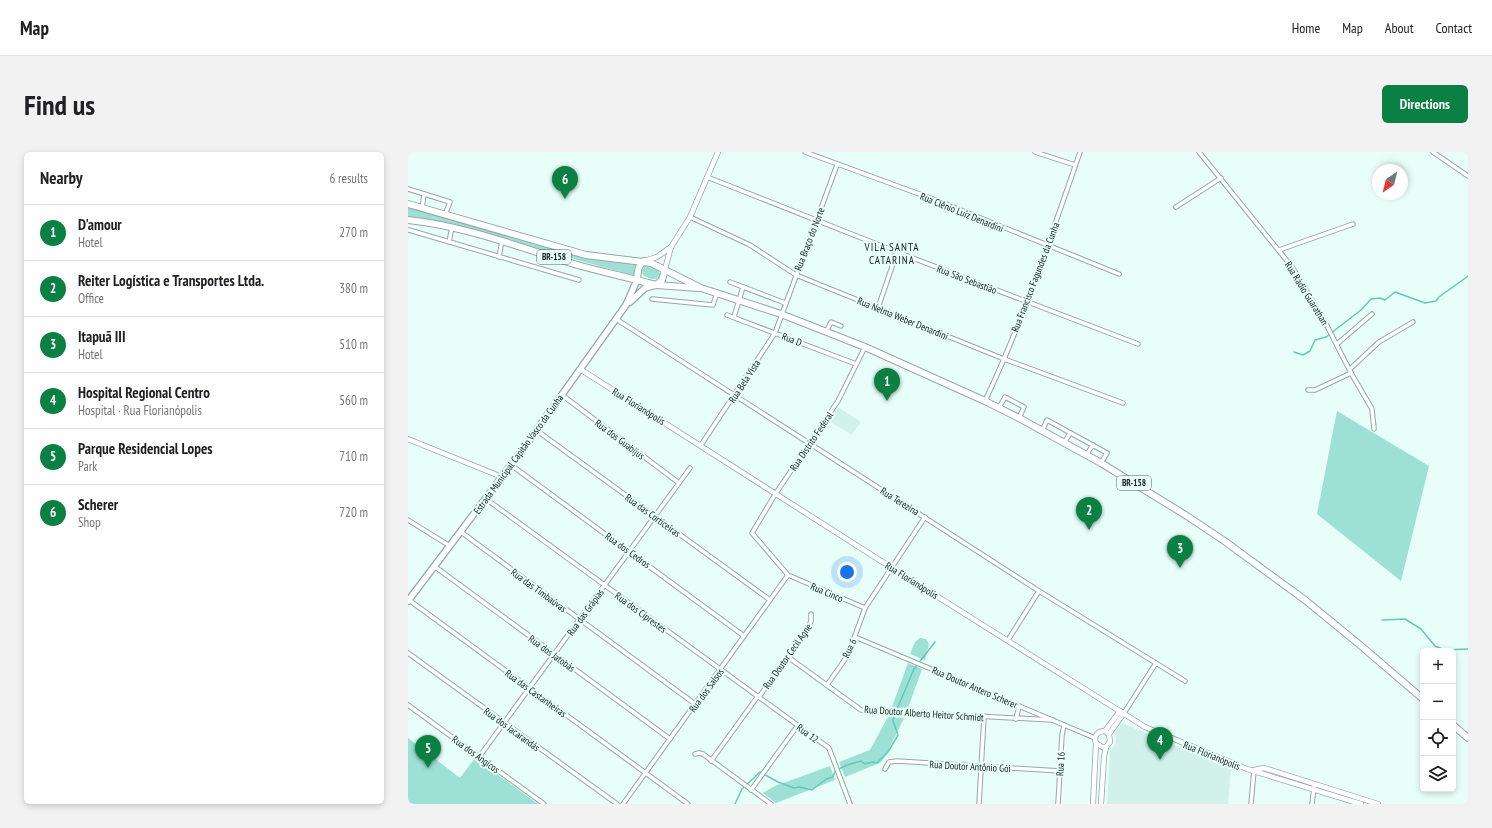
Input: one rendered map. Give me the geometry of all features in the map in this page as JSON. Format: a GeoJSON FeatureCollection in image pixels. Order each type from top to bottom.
{"type":"FeatureCollection","features":[{"type":"Feature","properties":{"kind":"highway","name":"BR-158"},"geometry":{"type":"LineString","coordinates":[[408,204],[586,255],[644,261],[665,269],[702,288],[781,314],[865,347],[985,401],[1101,463],[1187,516],[1274,577],[1330,620],[1420,696]]}},
{"type":"Feature","properties":{"kind":"highway","name":"BR-158"},"geometry":{"type":"LineString","coordinates":[[408,220],[452,227],[502,241],[573,264],[656,285],[702,288]]}},
{"type":"Feature","properties":{"kind":"highway"},"geometry":{"type":"LineString","coordinates":[[637,280],[637,270],[644,261]]}},
{"type":"Feature","properties":{"kind":"highway"},"geometry":{"type":"LineString","coordinates":[[656,285],[662,280],[665,269]]}},
{"type":"Feature","properties":{"kind":"highway"},"geometry":{"type":"LineString","coordinates":[[1456,728],[1468,738]]}},
{"type":"Feature","properties":{"kind":"main road","name":"Estrada Municipal Capitão Vasco da Cunha"},"geometry":{"type":"LineString","coordinates":[[408,600],[502,477],[616,320],[626,305],[637,280]]}},
{"type":"Feature","properties":{"kind":"main road","name":"Estrada Municipal Capitão Vasco da Cunha"},"geometry":{"type":"LineString","coordinates":[[626,305],[645,288],[656,285]]}},
{"type":"Feature","properties":{"kind":"street"},"geometry":{"type":"LineString","coordinates":[[665,269],[672,247],[690,217],[718,152]]}},
{"type":"Feature","properties":{"kind":"street","name":"Rua Clênio Luiz Denardini"},"geometry":{"type":"LineString","coordinates":[[805,152],[941,202],[1119,274]]}},
{"type":"Feature","properties":{"kind":"street"},"geometry":{"type":"LineString","coordinates":[[1035,152],[1075,165]]}},
{"type":"Feature","properties":{"kind":"street","name":"Rua Francisco Fagundes da Cunha"},"geometry":{"type":"LineString","coordinates":[[985,401],[1004,359],[1048,246],[1080,152]]}},
{"type":"Feature","properties":{"kind":"street","name":"Rua Rádio Guarathan"},"geometry":{"type":"LineString","coordinates":[[1199,152],[1292,267],[1324,320],[1350,371],[1372,409],[1374,429]]}},
{"type":"Feature","properties":{"kind":"street"},"geometry":{"type":"LineString","coordinates":[[1434,152],[1468,176]]}},
{"type":"Feature","properties":{"kind":"street","name":"Rua Braço do Norte"},"geometry":{"type":"LineString","coordinates":[[781,314],[837,165]]}},
{"type":"Feature","properties":{"kind":"street","name":"Rua São Sebastião"},"geometry":{"type":"LineString","coordinates":[[707,177],[1026,302],[1138,344]]}},
{"type":"Feature","properties":{"kind":"street"},"geometry":{"type":"LineString","coordinates":[[1176,207],[1221,178]]}},
{"type":"Feature","properties":{"kind":"street"},"geometry":{"type":"LineString","coordinates":[[408,189],[450,202],[445,215]]}},
{"type":"Feature","properties":{"kind":"street"},"geometry":{"type":"LineString","coordinates":[[422,209],[424,194]]}},
{"type":"Feature","properties":{"kind":"street","name":"Rua Nelma Weber Denardini"},"geometry":{"type":"LineString","coordinates":[[690,217],[750,245],[796,276],[1004,359],[1124,403]]}},
{"type":"Feature","properties":{"kind":"street"},"geometry":{"type":"LineString","coordinates":[[1279,250],[1353,224]]}},
{"type":"Feature","properties":{"kind":"street"},"geometry":{"type":"LineString","coordinates":[[449,242],[452,227]]}},
{"type":"Feature","properties":{"kind":"street"},"geometry":{"type":"LineString","coordinates":[[409,230],[579,280]]}},
{"type":"Feature","properties":{"kind":"street"},"geometry":{"type":"LineString","coordinates":[[499,257],[502,241]]}},
{"type":"Feature","properties":{"kind":"street"},"geometry":{"type":"LineString","coordinates":[[644,261],[657,257],[672,247]]}},
{"type":"Feature","properties":{"kind":"street"},"geometry":{"type":"LineString","coordinates":[[878,308],[897,252]]}},
{"type":"Feature","properties":{"kind":"street"},"geometry":{"type":"LineString","coordinates":[[730,282],[785,303]]}},
{"type":"Feature","properties":{"kind":"street"},"geometry":{"type":"LineString","coordinates":[[734,317],[743,287]]}},
{"type":"Feature","properties":{"kind":"street"},"geometry":{"type":"LineString","coordinates":[[652,299],[713,305],[717,293]]}},
{"type":"Feature","properties":{"kind":"street","name":"Rua Bela Vista"},"geometry":{"type":"LineString","coordinates":[[701,445],[775,333],[781,314]]}},
{"type":"Feature","properties":{"kind":"street"},"geometry":{"type":"LineString","coordinates":[[1337,344],[1372,314]]}},
{"type":"Feature","properties":{"kind":"street","name":"Rua D"},"geometry":{"type":"LineString","coordinates":[[727,315],[856,364]]}},
{"type":"Feature","properties":{"kind":"street","name":"Rua Terezina"},"geometry":{"type":"LineString","coordinates":[[616,320],[1039,590],[1185,681]]}},
{"type":"Feature","properties":{"kind":"street"},"geometry":{"type":"LineString","coordinates":[[826,332],[831,322],[841,326]]}},
{"type":"Feature","properties":{"kind":"street"},"geometry":{"type":"LineString","coordinates":[[1308,390],[1315,390],[1350,371],[1379,342],[1413,322]]}},
{"type":"Feature","properties":{"kind":"street","name":"Rua Distrito Federal"},"geometry":{"type":"LineString","coordinates":[[788,575],[752,533],[776,493],[838,401],[865,347]]}},
{"type":"Feature","properties":{"kind":"street","name":"Rua Florianópolis"},"geometry":{"type":"LineString","coordinates":[[580,369],[1150,730],[1262,774],[1314,787],[1358,802],[1378,804]]}},
{"type":"Feature","properties":{"kind":"street","name":"Rua dos Guabijus"},"geometry":{"type":"LineString","coordinates":[[562,395],[679,482]]}},
{"type":"Feature","properties":{"kind":"street"},"geometry":{"type":"LineString","coordinates":[[999,408],[1005,397],[1024,407],[1019,418]]}},
{"type":"Feature","properties":{"kind":"street"},"geometry":{"type":"LineString","coordinates":[[1042,431],[1047,420],[1107,454],[1101,463]]}},
{"type":"Feature","properties":{"kind":"street","name":"Rua das Corticeiras"},"geometry":{"type":"LineString","coordinates":[[536,430],[770,600]]}},
{"type":"Feature","properties":{"kind":"street"},"geometry":{"type":"LineString","coordinates":[[1064,443],[1070,433]]}},
{"type":"Feature","properties":{"kind":"street"},"geometry":{"type":"LineString","coordinates":[[408,439],[502,477]]}},
{"type":"Feature","properties":{"kind":"street"},"geometry":{"type":"LineString","coordinates":[[1086,455],[1093,445]]}},
{"type":"Feature","properties":{"kind":"street","name":"Rua dos Cedros"},"geometry":{"type":"LineString","coordinates":[[511,464],[744,636]]}},
{"type":"Feature","properties":{"kind":"street","name":"Rua das Grápias"},"geometry":{"type":"LineString","coordinates":[[479,757],[690,468]]}},
{"type":"Feature","properties":{"kind":"street","name":"Rua dos Ciprestes"},"geometry":{"type":"LineString","coordinates":[[486,498],[739,682]]}},
{"type":"Feature","properties":{"kind":"street","name":"Rua 6"},"geometry":{"type":"LineString","coordinates":[[827,685],[848,655],[865,608],[924,517]]}},
{"type":"Feature","properties":{"kind":"street"},"geometry":{"type":"LineString","coordinates":[[408,520],[450,546]]}},
{"type":"Feature","properties":{"kind":"street","name":"Rua das Timbaúvas"},"geometry":{"type":"LineString","coordinates":[[460,532],[696,704]]}},
{"type":"Feature","properties":{"kind":"street","name":"Rua dos Jatobás"},"geometry":{"type":"LineString","coordinates":[[434,566],[670,739]]}},
{"type":"Feature","properties":{"kind":"street","name":"Rua dos Salsos"},"geometry":{"type":"LineString","coordinates":[[623,804],[788,575]]}},
{"type":"Feature","properties":{"kind":"street","name":"Rua Cinco"},"geometry":{"type":"LineString","coordinates":[[788,575],[865,608]]}},
{"type":"Feature","properties":{"kind":"street"},"geometry":{"type":"LineString","coordinates":[[1008,640],[1039,590]]}},
{"type":"Feature","properties":{"kind":"street","name":"Rua das Castanheiras"},"geometry":{"type":"LineString","coordinates":[[408,600],[688,804]]}},
{"type":"Feature","properties":{"kind":"street","name":"Rua Doutor Cecil Agne"},"geometry":{"type":"LineString","coordinates":[[711,760],[788,657],[789,652],[811,622],[811,614]]}},
{"type":"Feature","properties":{"kind":"street","name":"Rua Doutor Antero Scherer"},"geometry":{"type":"LineString","coordinates":[[855,637],[1053,720],[1095,740]]}},
{"type":"Feature","properties":{"kind":"street","name":"Rua dos Jacarandás"},"geometry":{"type":"LineString","coordinates":[[408,653],[617,804]]}},
{"type":"Feature","properties":{"kind":"street","name":"Rua Doutor Alberto Heitor Schmidt"},"geometry":{"type":"LineString","coordinates":[[788,657],[861,710],[1053,720]]}},
{"type":"Feature","properties":{"kind":"street"},"geometry":{"type":"LineString","coordinates":[[1107,733],[1156,663]]}},
{"type":"Feature","properties":{"kind":"street","name":"Rua 12"},"geometry":{"type":"LineString","coordinates":[[739,682],[829,748],[850,804]]}},
{"type":"Feature","properties":{"kind":"street","name":"Rua dos Angicos"},"geometry":{"type":"LineString","coordinates":[[408,704],[544,804]]}},
{"type":"Feature","properties":{"kind":"street"},"geometry":{"type":"LineString","coordinates":[[1016,718],[1019,706]]}},
{"type":"Feature","properties":{"kind":"street"},"geometry":{"type":"LineString","coordinates":[[979,804],[984,717]]}},
{"type":"Feature","properties":{"kind":"street"},"geometry":{"type":"LineString","coordinates":[[751,790],[798,725]]}},
{"type":"Feature","properties":{"kind":"street","name":"Rua 16"},"geometry":{"type":"LineString","coordinates":[[1058,804],[1062,735],[1064,725]]}},
{"type":"Feature","properties":{"kind":"street"},"geometry":{"type":"LineString","coordinates":[[1093,804],[1095,740],[1097,733],[1101,731],[1107,733]]}},
{"type":"Feature","properties":{"kind":"street"},"geometry":{"type":"LineString","coordinates":[[1101,804],[1104,757],[1106,747],[1110,742],[1107,733]]}},
{"type":"Feature","properties":{"kind":"street"},"geometry":{"type":"LineString","coordinates":[[1095,740],[1102,747],[1106,747]]}},
{"type":"Feature","properties":{"kind":"street"},"geometry":{"type":"LineString","coordinates":[[695,754],[703,754],[771,804]]}},
{"type":"Feature","properties":{"kind":"street","name":"Rua Doutor Antônio Gói"},"geometry":{"type":"LineString","coordinates":[[885,769],[889,762],[1060,771]]}},
{"type":"Feature","properties":{"kind":"street"},"geometry":{"type":"LineString","coordinates":[[1251,804],[1254,770]]}},
{"type":"Feature","properties":{"kind":"street"},"geometry":{"type":"LineString","coordinates":[[1312,804],[1314,787]]}},
{"type":"Feature","properties":{"kind":"shaded area"},"geometry":{"type":"Polygon","coordinates":[[[838,407],[861,422],[852,435],[829,421],[838,407]]]}},
{"type":"Feature","properties":{"kind":"shaded area"},"geometry":{"type":"Polygon","coordinates":[[[1122,723],[1231,769],[1228,804],[1107,804],[1110,751],[1114,746],[1116,739],[1114,733],[1122,723]]]}},
{"type":"Feature","properties":{"kind":"green space"},"geometry":{"type":"Polygon","coordinates":[[[408,207],[592,259],[636,265],[634,269],[634,276],[451,224],[408,217],[408,207]]]}},
{"type":"Feature","properties":{"kind":"green space"},"geometry":{"type":"Polygon","coordinates":[[[645,266],[654,267],[659,270],[660,276],[654,279],[643,275],[641,270],[645,266]]]}},
{"type":"Feature","properties":{"kind":"green space"},"geometry":{"type":"Polygon","coordinates":[[[1337,411],[1429,466],[1401,581],[1317,514],[1337,411]]]}},
{"type":"Feature","properties":{"kind":"green space"},"geometry":{"type":"Polygon","coordinates":[[[920,638],[926,639],[929,644],[925,660],[910,654],[915,642],[920,638]]]}},
{"type":"Feature","properties":{"kind":"green space"},"geometry":{"type":"Polygon","coordinates":[[[908,663],[922,669],[908,708],[892,707],[908,663]]]}},
{"type":"Feature","properties":{"kind":"green space"},"geometry":{"type":"Polygon","coordinates":[[[888,717],[904,718],[881,762],[845,777],[839,762],[870,750],[888,717]]]}},
{"type":"Feature","properties":{"kind":"green space"},"geometry":{"type":"Polygon","coordinates":[[[408,738],[460,778],[475,758],[538,804],[408,804],[408,738]]]}},
{"type":"Feature","properties":{"kind":"green space"},"geometry":{"type":"Polygon","coordinates":[[[830,766],[835,780],[776,803],[763,793],[775,786],[830,766]]]}},
{"type":"Feature","properties":{"kind":"waterway"},"geometry":{"type":"LineString","coordinates":[[1294,352],[1303,355],[1310,351],[1315,340],[1326,337],[1361,310],[1371,299],[1380,298],[1385,300],[1395,292],[1425,303],[1436,301],[1439,297],[1468,276]]}},
{"type":"Feature","properties":{"kind":"waterway"},"geometry":{"type":"LineString","coordinates":[[1382,620],[1405,619],[1421,629],[1435,646],[1445,650],[1468,649]]}},
{"type":"Feature","properties":{"kind":"waterway"},"geometry":{"type":"LineString","coordinates":[[735,804],[742,789],[760,772],[778,782],[794,788],[799,787],[812,790],[826,779],[833,777],[835,771],[847,765],[861,761],[865,764],[872,762],[877,763],[888,752],[898,735],[893,721],[894,716],[914,669],[935,642]]}},
{"type":"Feature","properties":{"kind":"place","name":"Scherer"},"geometry":{"type":"Point","coordinates":[565,199]}},
{"type":"Feature","properties":{"kind":"place","name":"D'amour"},"geometry":{"type":"Point","coordinates":[887,401]}},
{"type":"Feature","properties":{"kind":"place","name":"Reiter Logística e Transportes Ltda."},"geometry":{"type":"Point","coordinates":[1089,530]}},
{"type":"Feature","properties":{"kind":"place","name":"Itapuã III"},"geometry":{"type":"Point","coordinates":[1180,568]}},
{"type":"Feature","properties":{"kind":"place","name":"Hospital Regional Centro"},"geometry":{"type":"Point","coordinates":[1160,760]}},
{"type":"Feature","properties":{"kind":"place","name":"Parque Residencial Lopes"},"geometry":{"type":"Point","coordinates":[428,768]}},
{"type":"Feature","properties":{"kind":"district","name":"VILA SANTA CATARINA"},"geometry":{"type":"Point","coordinates":[892,253]}}]}
